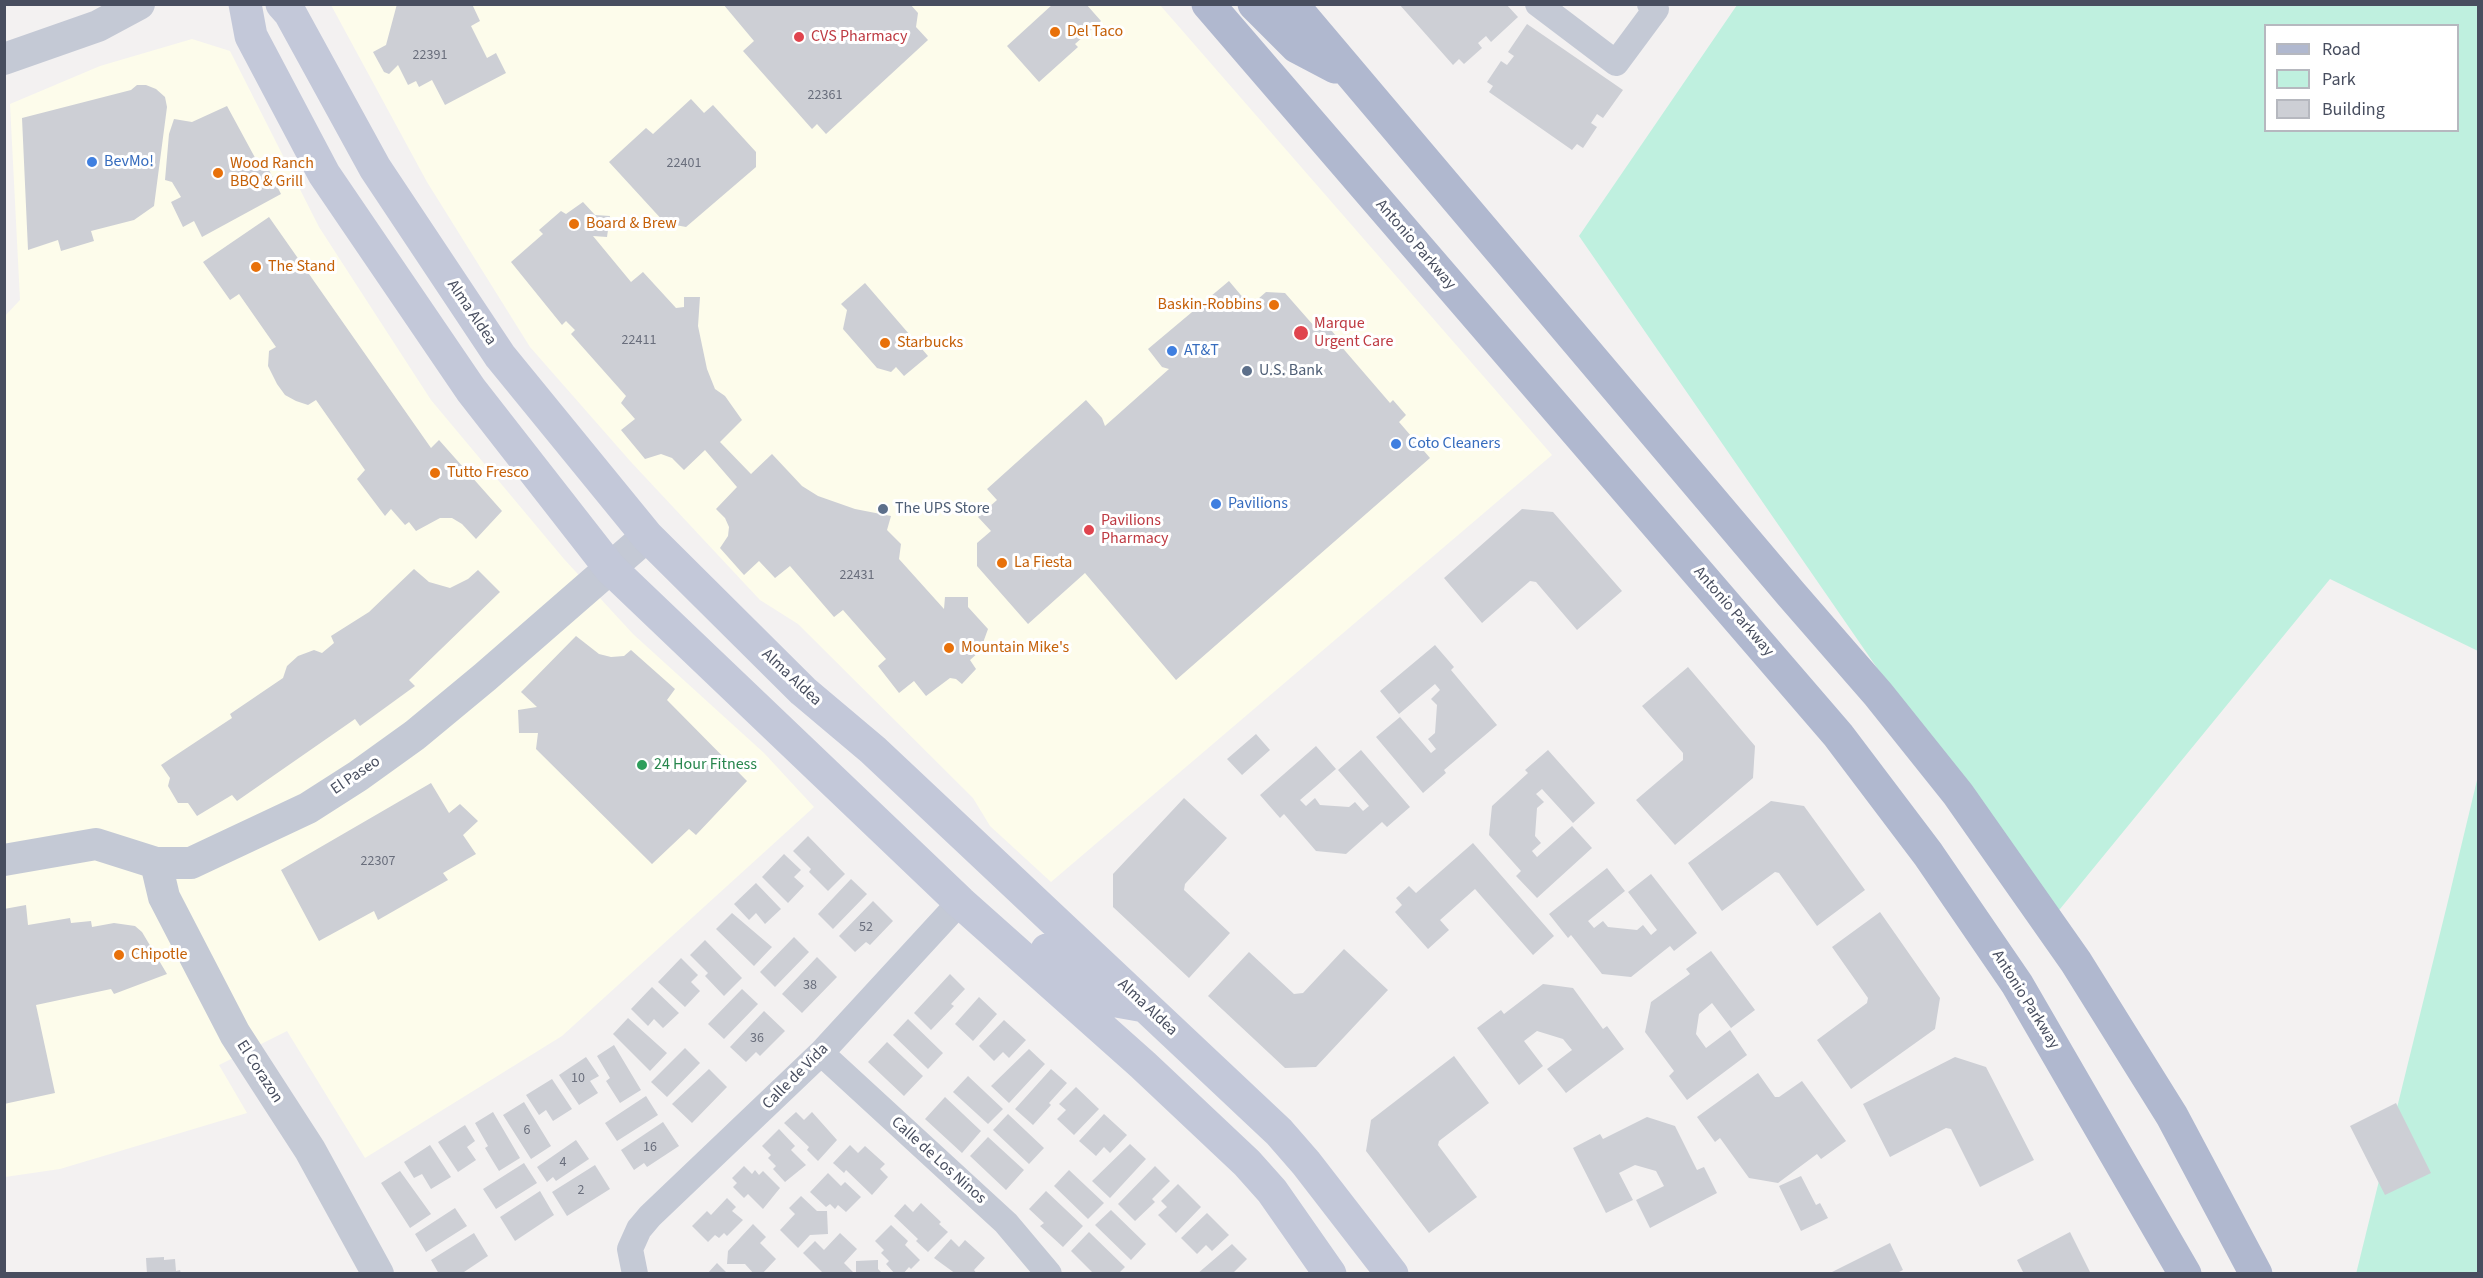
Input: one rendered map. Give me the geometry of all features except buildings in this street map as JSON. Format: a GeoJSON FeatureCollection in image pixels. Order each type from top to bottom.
{"type":"FeatureCollection","features":[{"type":"Feature","properties":{"kind":"main road"},"geometry":{"type":"LineString","coordinates":[[245,4],[251,36],[324,174],[471,390],[610,568],[960,902],[1143,1065],[1247,1163],[1272,1191],[1330,1274]]}},
{"type":"Feature","properties":{"kind":"main road","name":"Alma Aldea"},"geometry":{"type":"LineString","coordinates":[[282,4],[290,12],[375,168],[500,356],[647,536],[802,691],[873,750],[1279,1132],[1306,1163],[1392,1274]]}},
{"type":"Feature","properties":{"kind":"main road","name":"Antonio Parkway"},"geometry":{"type":"LineString","coordinates":[[1208,4],[1838,735],[1928,854],[2017,984],[2185,1274]]}},
{"type":"Feature","properties":{"kind":"main road"},"geometry":{"type":"LineString","coordinates":[[1254,4],[1297,47],[1350,75]]}},
{"type":"Feature","properties":{"kind":"main road"},"geometry":{"type":"LineString","coordinates":[[1292,4],[1783,585],[1878,694],[1958,794],[2076,962],[2160,1096],[2256,1274]]}},
{"type":"Feature","properties":{"kind":"main road"},"geometry":{"type":"LineString","coordinates":[[960,902],[1015,922],[1093,990],[1111,1000],[1147,1006]]}},
{"type":"Feature","properties":{"kind":"street"},"geometry":{"type":"LineString","coordinates":[[4,59],[98,26],[139,4]]}},
{"type":"Feature","properties":{"kind":"street"},"geometry":{"type":"LineString","coordinates":[[1538,4],[1617,63],[1656,9],[1650,4]]}},
{"type":"Feature","properties":{"kind":"street","name":"El Paseo"},"geometry":{"type":"LineString","coordinates":[[4,860],[96,844],[156,863],[191,863],[308,807],[358,777],[414,735],[486,677],[647,536]]}},
{"type":"Feature","properties":{"kind":"street","name":"El Corazon"},"geometry":{"type":"LineString","coordinates":[[156,863],[164,897],[235,1034],[310,1150],[378,1274]]}},
{"type":"Feature","properties":{"kind":"street","name":"Calle de Vida"},"geometry":{"type":"LineString","coordinates":[[635,1274],[630,1249],[639,1229],[650,1216],[821,1053],[960,902]]}},
{"type":"Feature","properties":{"kind":"street","name":"Calle de Los Ninos"},"geometry":{"type":"LineString","coordinates":[[821,1053],[1006,1223],[1049,1274]]}},
{"type":"Feature","properties":{"kind":"shaded area"},"geometry":{"type":"Polygon","coordinates":[[[331,5],[1160,5],[1552,455],[1051,882],[990,826],[973,798],[798,624],[760,600],[631,462],[530,347],[427,182],[331,5]]]}},
{"type":"Feature","properties":{"kind":"shaded area"},"geometry":{"type":"Polygon","coordinates":[[[192,39],[230,51],[319,227],[431,400],[564,559],[633,634],[764,753],[814,807],[562,1036],[365,1158],[287,1031],[219,1065],[247,1113],[60,1169],[5,1177],[4,317],[20,300],[10,104],[100,66],[192,39]]]}},
{"type":"Feature","properties":{"kind":"green space"},"geometry":{"type":"Polygon","coordinates":[[[1737,5],[2478,5],[2478,651],[2330,579],[2051,920],[1579,236],[1737,5]]]}},
{"type":"Feature","properties":{"kind":"green space"},"geometry":{"type":"Polygon","coordinates":[[[2478,776],[2478,1273],[2356,1274],[2448,901],[2478,776]]]}},
{"type":"Feature","properties":{"kind":"place","name":"Del Taco"},"geometry":{"type":"Point","coordinates":[1055,32]}},
{"type":"Feature","properties":{"kind":"place","name":"CVS Pharmacy"},"geometry":{"type":"Point","coordinates":[799,37]}},
{"type":"Feature","properties":{"kind":"place","name":"BevMo!"},"geometry":{"type":"Point","coordinates":[92,162]}},
{"type":"Feature","properties":{"kind":"place","name":"Wood Ranch BBQ & Grill"},"geometry":{"type":"Point","coordinates":[218,173]}},
{"type":"Feature","properties":{"kind":"place","name":"Board & Brew"},"geometry":{"type":"Point","coordinates":[574,224]}},
{"type":"Feature","properties":{"kind":"place","name":"The Stand"},"geometry":{"type":"Point","coordinates":[256,267]}},
{"type":"Feature","properties":{"kind":"place","name":"Baskin-Robbins"},"geometry":{"type":"Point","coordinates":[1274,305]}},
{"type":"Feature","properties":{"kind":"place","name":"Marque Urgent Care"},"geometry":{"type":"Point","coordinates":[1301,333]}},
{"type":"Feature","properties":{"kind":"place","name":"Starbucks"},"geometry":{"type":"Point","coordinates":[885,343]}},
{"type":"Feature","properties":{"kind":"place","name":"AT&T"},"geometry":{"type":"Point","coordinates":[1172,351]}},
{"type":"Feature","properties":{"kind":"place","name":"U.S. Bank"},"geometry":{"type":"Point","coordinates":[1247,371]}},
{"type":"Feature","properties":{"kind":"place","name":"Coto Cleaners"},"geometry":{"type":"Point","coordinates":[1396,444]}},
{"type":"Feature","properties":{"kind":"place","name":"Tutto Fresco"},"geometry":{"type":"Point","coordinates":[435,473]}},
{"type":"Feature","properties":{"kind":"place","name":"Pavilions"},"geometry":{"type":"Point","coordinates":[1216,504]}},
{"type":"Feature","properties":{"kind":"place","name":"The UPS Store"},"geometry":{"type":"Point","coordinates":[883,509]}},
{"type":"Feature","properties":{"kind":"place","name":"Pavilions Pharmacy"},"geometry":{"type":"Point","coordinates":[1089,530]}},
{"type":"Feature","properties":{"kind":"place","name":"La Fiesta"},"geometry":{"type":"Point","coordinates":[1002,563]}},
{"type":"Feature","properties":{"kind":"place","name":"Mountain Mike's"},"geometry":{"type":"Point","coordinates":[949,648]}},
{"type":"Feature","properties":{"kind":"place","name":"24 Hour Fitness"},"geometry":{"type":"Point","coordinates":[642,765]}},
{"type":"Feature","properties":{"kind":"place","name":"Chipotle"},"geometry":{"type":"Point","coordinates":[119,955]}}]}
